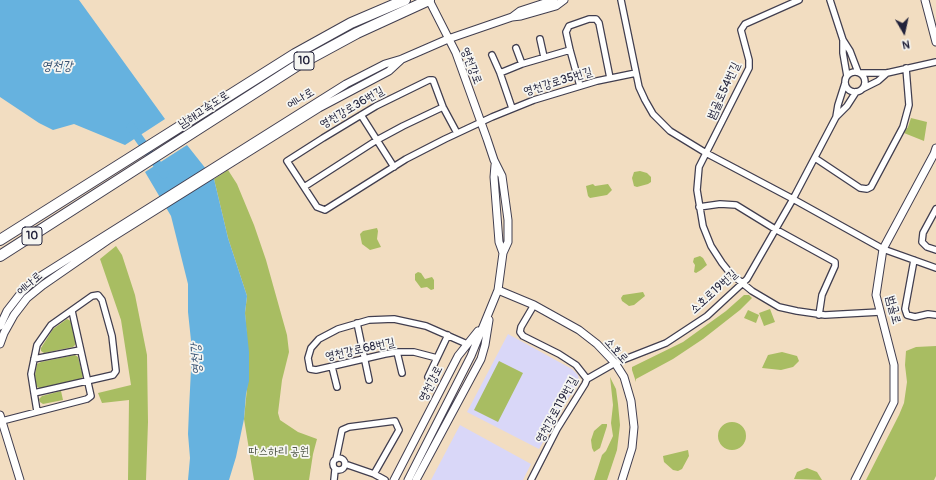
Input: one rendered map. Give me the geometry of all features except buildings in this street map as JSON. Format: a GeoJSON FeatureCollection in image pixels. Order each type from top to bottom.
{"type":"FeatureCollection","features":[{"type":"Feature","properties":{"kind":"highway","name":"남해고속도로"},"geometry":{"type":"LineString","coordinates":[[0,240],[295,54],[351,23],[405,0]]}},
{"type":"Feature","properties":{"kind":"highway","name":"남해고속도로"},"geometry":{"type":"LineString","coordinates":[[0,256],[298,65],[357,33],[429,0]]}},
{"type":"Feature","properties":{"kind":"street","name":"영천강로"},"geometry":{"type":"LineString","coordinates":[[394,480],[458,356],[473,338],[498,290],[503,253],[499,242],[494,177],[495,164],[456,53],[429,0]]}},
{"type":"Feature","properties":{"kind":"street","name":"에나로"},"geometry":{"type":"LineString","coordinates":[[512,17],[520,11],[554,0]]}},
{"type":"Feature","properties":{"kind":"street","name":"에나로"},"geometry":{"type":"LineString","coordinates":[[0,326],[7,311],[21,293],[36,279],[319,108],[390,71],[402,59],[448,39],[512,17],[521,16],[556,6],[564,0]]}},
{"type":"Feature","properties":{"kind":"street"},"geometry":{"type":"LineString","coordinates":[[622,0],[639,87],[644,100],[653,114],[670,130],[706,153],[793,198],[884,249],[936,268]]}},
{"type":"Feature","properties":{"kind":"street","name":"범골로54번길"},"geometry":{"type":"LineString","coordinates":[[706,153],[749,68],[749,60],[741,30],[742,28],[745,24],[799,0]]}},
{"type":"Feature","properties":{"kind":"street"},"geometry":{"type":"LineString","coordinates":[[830,0],[843,40],[848,89],[856,92]]}},
{"type":"Feature","properties":{"kind":"street"},"geometry":{"type":"LineString","coordinates":[[925,0],[936,42]]}},
{"type":"Feature","properties":{"kind":"street","name":"영천강로35번길"},"geometry":{"type":"LineString","coordinates":[[570,50],[566,32],[568,26],[589,19],[596,19],[599,23],[610,78]]}},
{"type":"Feature","properties":{"kind":"street"},"geometry":{"type":"LineString","coordinates":[[540,39],[544,57]]}},
{"type":"Feature","properties":{"kind":"street"},"geometry":{"type":"LineString","coordinates":[[843,40],[850,51],[859,73],[865,81],[862,89]]}},
{"type":"Feature","properties":{"kind":"street"},"geometry":{"type":"LineString","coordinates":[[516,48],[522,64]]}},
{"type":"Feature","properties":{"kind":"street"},"geometry":{"type":"LineString","coordinates":[[500,73],[522,64],[570,50],[580,86]]}},
{"type":"Feature","properties":{"kind":"street","name":"영천강로35번길"},"geometry":{"type":"LineString","coordinates":[[492,56],[500,73],[512,108]]}},
{"type":"Feature","properties":{"kind":"street"},"geometry":{"type":"LineString","coordinates":[[836,118],[838,105],[846,79],[852,72],[887,73],[936,62]]}},
{"type":"Feature","properties":{"kind":"street"},"geometry":{"type":"LineString","coordinates":[[815,158],[860,188],[867,189],[871,187],[903,127],[909,105],[906,68]]}},
{"type":"Feature","properties":{"kind":"street","name":"영천강로35번길"},"geometry":{"type":"LineString","coordinates":[[481,122],[512,108],[580,86],[636,73]]}},
{"type":"Feature","properties":{"kind":"street"},"geometry":{"type":"LineString","coordinates":[[793,198],[836,118],[847,106],[856,92],[878,81],[887,73]]}},
{"type":"Feature","properties":{"kind":"street","name":"영천강로36번길"},"geometry":{"type":"LineString","coordinates":[[457,133],[443,107],[433,80],[429,80],[376,106],[287,161],[317,207],[325,210],[394,167],[457,133],[481,122]]}},
{"type":"Feature","properties":{"kind":"street"},"geometry":{"type":"LineString","coordinates":[[304,187],[377,140],[443,107]]}},
{"type":"Feature","properties":{"kind":"street"},"geometry":{"type":"LineString","coordinates":[[361,115],[394,167]]}},
{"type":"Feature","properties":{"kind":"street","name":"범골로"},"geometry":{"type":"LineString","coordinates":[[854,480],[894,402],[894,364],[887,331],[876,295],[884,249],[935,152]]}},
{"type":"Feature","properties":{"kind":"street"},"geometry":{"type":"LineString","coordinates":[[706,153],[699,167],[697,190],[703,226],[711,246],[722,263],[742,284],[752,292],[779,307],[819,314],[880,312]]}},
{"type":"Feature","properties":{"kind":"street","name":"소호로19번길"},"geometry":{"type":"LineString","coordinates":[[615,363],[666,343],[706,316],[742,284],[747,278],[793,198]]}},
{"type":"Feature","properties":{"kind":"street"},"geometry":{"type":"LineString","coordinates":[[699,207],[720,204],[736,205],[775,229],[835,262],[835,266],[822,294],[819,314]]}},
{"type":"Feature","properties":{"kind":"street"},"geometry":{"type":"LineString","coordinates":[[936,209],[923,233],[922,242],[927,248],[936,250]]}},
{"type":"Feature","properties":{"kind":"street","name":"에나로"},"geometry":{"type":"LineString","coordinates":[[0,344],[14,315],[27,298],[106,238]]}},
{"type":"Feature","properties":{"kind":"street"},"geometry":{"type":"LineString","coordinates":[[914,260],[905,309],[907,315],[915,317],[928,314],[936,315]]}},
{"type":"Feature","properties":{"kind":"street","name":"소호로"},"geometry":{"type":"LineString","coordinates":[[498,290],[534,305],[579,330],[597,344],[615,363],[624,377],[632,401],[634,427],[632,448],[622,480]]}},
{"type":"Feature","properties":{"kind":"street"},"geometry":{"type":"LineString","coordinates":[[34,393],[113,376],[116,371],[112,336],[102,300],[98,295],[92,296],[51,325],[37,345],[31,374],[34,393],[37,411]]}},
{"type":"Feature","properties":{"kind":"street","name":"영천강로"},"geometry":{"type":"LineString","coordinates":[[408,480],[471,356],[492,302]]}},
{"type":"Feature","properties":{"kind":"street","name":"영천강로"},"geometry":{"type":"LineString","coordinates":[[416,480],[481,359],[485,345],[492,302]]}},
{"type":"Feature","properties":{"kind":"street"},"geometry":{"type":"LineString","coordinates":[[534,305],[521,327],[520,332],[523,336],[559,354],[576,365],[587,379]]}},
{"type":"Feature","properties":{"kind":"street"},"geometry":{"type":"LineString","coordinates":[[20,480],[1,419],[87,399],[91,396],[89,381],[80,350],[72,310]]}},
{"type":"Feature","properties":{"kind":"street","name":"영천강로68번길"},"geometry":{"type":"LineString","coordinates":[[437,358],[414,352],[397,352],[316,370],[310,369],[308,358],[311,348],[324,336],[338,329],[369,320],[394,319],[426,326],[467,344]]}},
{"type":"Feature","properties":{"kind":"street"},"geometry":{"type":"LineString","coordinates":[[357,323],[369,380]]}},
{"type":"Feature","properties":{"kind":"street"},"geometry":{"type":"LineString","coordinates":[[428,378],[448,335]]}},
{"type":"Feature","properties":{"kind":"street"},"geometry":{"type":"LineString","coordinates":[[34,359],[80,350]]}},
{"type":"Feature","properties":{"kind":"street"},"geometry":{"type":"LineString","coordinates":[[397,352],[402,373]]}},
{"type":"Feature","properties":{"kind":"street","name":"영천강로119번길"},"geometry":{"type":"LineString","coordinates":[[531,480],[557,429],[587,379],[615,363]]}},
{"type":"Feature","properties":{"kind":"street"},"geometry":{"type":"LineString","coordinates":[[332,367],[337,387]]}},
{"type":"Feature","properties":{"kind":"street"},"geometry":{"type":"LineString","coordinates":[[334,480],[335,470],[332,465],[336,459],[342,430],[349,426],[395,421],[399,430],[374,474]]}},
{"type":"Feature","properties":{"kind":"street"},"geometry":{"type":"LineString","coordinates":[[336,459],[342,459],[345,464],[374,474],[385,480]]}},
{"type":"Feature","properties":{"kind":"street"},"geometry":{"type":"LineString","coordinates":[[335,470],[343,470],[345,464]]}},
{"type":"Feature","properties":{"kind":"shaded area"},"geometry":{"type":"Polygon","coordinates":[[[508,334],[572,369],[578,375],[579,380],[539,449],[467,412],[508,334]]]}},
{"type":"Feature","properties":{"kind":"shaded area"},"geometry":{"type":"Polygon","coordinates":[[[460,425],[531,464],[523,480],[431,480],[460,425]]]}},
{"type":"Feature","properties":{"kind":"green space"},"geometry":{"type":"Polygon","coordinates":[[[911,118],[927,122],[924,141],[904,133],[911,118]]]}},
{"type":"Feature","properties":{"kind":"green space","name":"따스하리 공원"},"geometry":{"type":"Polygon","coordinates":[[[228,170],[237,184],[254,225],[266,260],[287,335],[289,352],[282,380],[278,413],[280,420],[298,432],[317,439],[309,480],[254,480],[244,419],[249,368],[245,313],[247,296],[228,238],[214,179],[228,170]]]}},
{"type":"Feature","properties":{"kind":"green space"},"geometry":{"type":"Polygon","coordinates":[[[640,171],[647,173],[651,177],[651,182],[637,187],[634,186],[632,178],[634,172],[640,171]]]}},
{"type":"Feature","properties":{"kind":"green space"},"geometry":{"type":"Polygon","coordinates":[[[593,184],[595,186],[608,184],[612,190],[607,195],[590,198],[588,196],[586,186],[593,184]]]}},
{"type":"Feature","properties":{"kind":"green space"},"geometry":{"type":"Polygon","coordinates":[[[377,228],[377,239],[381,247],[370,250],[362,244],[360,234],[363,231],[377,228]]]}},
{"type":"Feature","properties":{"kind":"green space"},"geometry":{"type":"Polygon","coordinates":[[[116,246],[122,255],[135,295],[147,355],[148,422],[146,480],[128,480],[129,400],[102,403],[98,393],[131,385],[121,320],[100,259],[116,246]]]}},
{"type":"Feature","properties":{"kind":"green space"},"geometry":{"type":"Polygon","coordinates":[[[700,256],[707,265],[696,273],[694,272],[695,265],[693,262],[694,258],[700,256]]]}},
{"type":"Feature","properties":{"kind":"green space"},"geometry":{"type":"Polygon","coordinates":[[[418,272],[421,273],[425,279],[432,277],[434,280],[434,289],[431,290],[427,287],[421,288],[415,280],[415,274],[418,272]]]}},
{"type":"Feature","properties":{"kind":"green space"},"geometry":{"type":"Polygon","coordinates":[[[643,292],[645,296],[634,305],[629,306],[622,301],[621,298],[623,295],[643,292]]]}},
{"type":"Feature","properties":{"kind":"green space"},"geometry":{"type":"Polygon","coordinates":[[[744,295],[749,295],[752,298],[740,310],[703,339],[673,359],[636,379],[636,382],[632,367],[683,342],[726,311],[744,295]]]}},
{"type":"Feature","properties":{"kind":"green space"},"geometry":{"type":"Polygon","coordinates":[[[770,309],[775,322],[764,326],[759,313],[770,309]]]}},
{"type":"Feature","properties":{"kind":"green space"},"geometry":{"type":"Polygon","coordinates":[[[748,310],[759,315],[756,323],[744,318],[748,310]]]}},
{"type":"Feature","properties":{"kind":"green space"},"geometry":{"type":"Polygon","coordinates":[[[67,319],[71,321],[76,344],[73,347],[44,353],[41,351],[41,348],[53,329],[67,319]]]}},
{"type":"Feature","properties":{"kind":"green space"},"geometry":{"type":"Polygon","coordinates":[[[936,346],[936,476],[934,480],[866,480],[904,403],[907,382],[905,365],[906,351],[916,347],[936,346]]]}},
{"type":"Feature","properties":{"kind":"green space"},"geometry":{"type":"Polygon","coordinates":[[[782,352],[797,356],[799,361],[793,367],[781,370],[762,368],[768,355],[782,352]]]}},
{"type":"Feature","properties":{"kind":"green space"},"geometry":{"type":"Polygon","coordinates":[[[75,355],[78,357],[83,376],[81,379],[41,389],[36,386],[35,375],[37,364],[75,355]]]}},
{"type":"Feature","properties":{"kind":"green space"},"geometry":{"type":"Polygon","coordinates":[[[499,361],[523,373],[498,422],[474,410],[499,361]]]}},
{"type":"Feature","properties":{"kind":"green space"},"geometry":{"type":"Polygon","coordinates":[[[610,377],[616,389],[618,404],[620,425],[617,450],[607,480],[594,480],[602,455],[606,451],[613,436],[611,423],[613,405],[610,377]]]}},
{"type":"Feature","properties":{"kind":"green space"},"geometry":{"type":"Polygon","coordinates":[[[61,391],[63,400],[43,404],[40,402],[39,399],[42,396],[61,391]]]}},
{"type":"Feature","properties":{"kind":"green space"},"geometry":{"type":"Polygon","coordinates":[[[732,422],[742,426],[746,436],[742,446],[732,450],[722,446],[718,436],[722,426],[732,422]]]}},
{"type":"Feature","properties":{"kind":"green space"},"geometry":{"type":"Polygon","coordinates":[[[602,424],[607,424],[607,426],[600,448],[594,452],[591,440],[594,431],[602,424]]]}},
{"type":"Feature","properties":{"kind":"green space"},"geometry":{"type":"Polygon","coordinates":[[[688,450],[689,456],[682,469],[678,471],[673,470],[664,462],[663,456],[688,450]]]}},
{"type":"Feature","properties":{"kind":"green space"},"geometry":{"type":"Polygon","coordinates":[[[807,468],[817,472],[822,480],[794,479],[797,472],[807,468]]]}},
{"type":"Feature","properties":{"kind":"water","name":"영천강"},"geometry":{"type":"Polygon","coordinates":[[[0,0],[79,0],[165,119],[125,145],[74,124],[53,130],[39,123],[0,97],[0,0]]]}},
{"type":"Feature","properties":{"kind":"water"},"geometry":{"type":"Polygon","coordinates":[[[187,145],[214,179],[228,238],[247,296],[245,313],[249,352],[249,381],[246,394],[244,419],[236,457],[229,480],[188,480],[190,458],[188,434],[192,350],[188,312],[188,284],[171,216],[145,172],[187,145]]]}},
{"type":"Feature","properties":{"kind":"waterway","name":"영천강"},"geometry":{"type":"LineString","coordinates":[[131,127],[164,174]]}}]}
